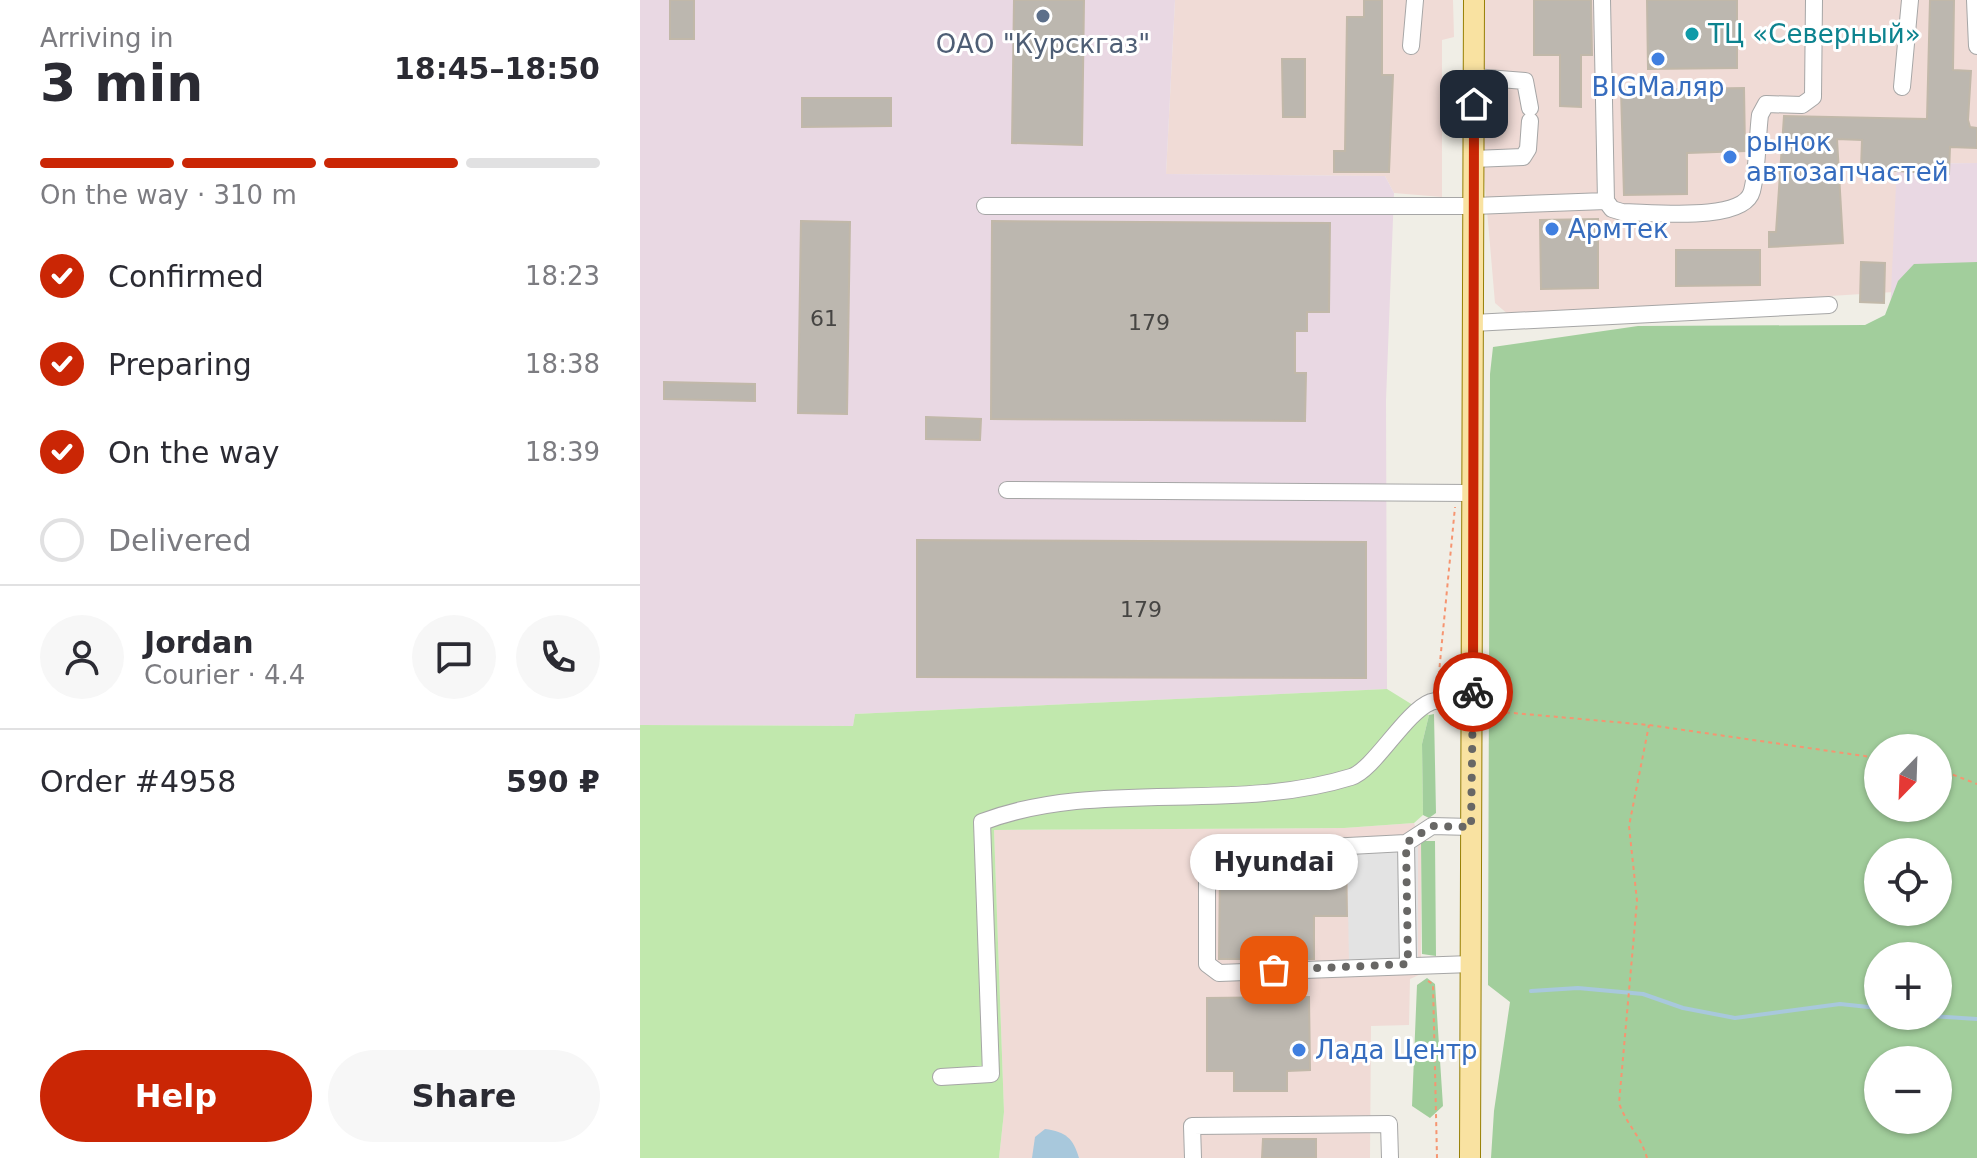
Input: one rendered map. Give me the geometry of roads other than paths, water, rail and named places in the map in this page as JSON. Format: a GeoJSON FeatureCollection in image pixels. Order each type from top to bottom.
{"type":"FeatureCollection","features":[{"type":"Feature","properties":{"kind":"main road"},"geometry":{"type":"LineString","coordinates":[[1470,1158],[1471,964],[1454,827],[1473,703],[1474,0]]}},
{"type":"Feature","properties":{"kind":"lane"},"geometry":{"type":"LineString","coordinates":[[1411,46],[1415,0]]}},
{"type":"Feature","properties":{"kind":"lane"},"geometry":{"type":"LineString","coordinates":[[1602,0],[1606,201],[1612,209],[1622,212],[1710,213],[1745,204],[1752,193],[1760,115],[1766,104],[1802,105],[1813,97],[1814,0]]}},
{"type":"Feature","properties":{"kind":"lane"},"geometry":{"type":"LineString","coordinates":[[1902,87],[1910,0]]}},
{"type":"Feature","properties":{"kind":"lane"},"geometry":{"type":"LineString","coordinates":[[1975,0],[1977,46]]}},
{"type":"Feature","properties":{"kind":"lane"},"geometry":{"type":"LineString","coordinates":[[1473,159],[1523,157],[1528,149],[1530,114],[1525,81],[1474,77]]}},
{"type":"Feature","properties":{"kind":"lane"},"geometry":{"type":"LineString","coordinates":[[985,206],[1474,206],[1606,201]]}},
{"type":"Feature","properties":{"kind":"lane"},"geometry":{"type":"LineString","coordinates":[[1473,323],[1829,305]]}},
{"type":"Feature","properties":{"kind":"lane"},"geometry":{"type":"LineString","coordinates":[[1007,490],[1472,493]]}},
{"type":"Feature","properties":{"kind":"lane"},"geometry":{"type":"LineString","coordinates":[[941,1077],[991,1074],[982,822],[1015,809],[1125,799],[1242,797],[1354,776],[1429,703],[1473,703]]}},
{"type":"Feature","properties":{"kind":"lane"},"geometry":{"type":"LineString","coordinates":[[1454,827],[1432,826],[1406,843],[1215,853],[1207,867],[1207,964],[1219,973],[1471,964]]}},
{"type":"Feature","properties":{"kind":"lane"},"geometry":{"type":"LineString","coordinates":[[1406,843],[1418,964]]}},
{"type":"Feature","properties":{"kind":"lane"},"geometry":{"type":"LineString","coordinates":[[1193,1158],[1192,1126],[1389,1124],[1390,1158]]}},
{"type":"Feature","properties":{"kind":"water"},"geometry":{"type":"Polygon","coordinates":[[[1045,1129],[1068,1137],[1079,1158],[1032,1158],[1035,1137],[1045,1129]]]}},
{"type":"Feature","properties":{"kind":"waterway"},"geometry":{"type":"LineString","coordinates":[[1531,991],[1578,988],[1643,994],[1683,1008],[1735,1018],[1840,1004],[1864,1007]]}},
{"type":"Feature","properties":{"kind":"waterway"},"geometry":{"type":"LineString","coordinates":[[1952,1017],[1977,1019]]}},
{"type":"Feature","properties":{"kind":"place","name":"ОАО \"Курскгаз\""},"geometry":{"type":"Point","coordinates":[1043,16]}},
{"type":"Feature","properties":{"kind":"place","name":"ТЦ «Северный»"},"geometry":{"type":"Point","coordinates":[1692,34]}},
{"type":"Feature","properties":{"kind":"place","name":"BIGМаляр"},"geometry":{"type":"Point","coordinates":[1658,59]}},
{"type":"Feature","properties":{"kind":"place","name":"рынок автозапчастей"},"geometry":{"type":"Point","coordinates":[1730,157]}},
{"type":"Feature","properties":{"kind":"place","name":"Армтек"},"geometry":{"type":"Point","coordinates":[1552,229]}},
{"type":"Feature","properties":{"kind":"place","name":"Hyundai"},"geometry":{"type":"Point","coordinates":[1274,970]}},
{"type":"Feature","properties":{"kind":"place","name":"Лада Центр"},"geometry":{"type":"Point","coordinates":[1299,1050]}}]}
